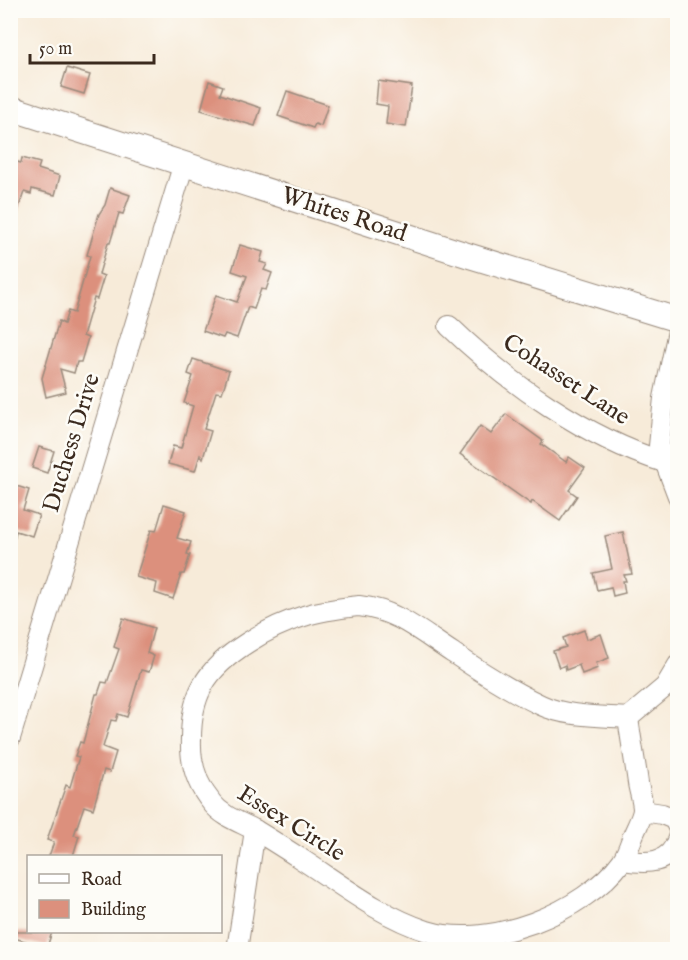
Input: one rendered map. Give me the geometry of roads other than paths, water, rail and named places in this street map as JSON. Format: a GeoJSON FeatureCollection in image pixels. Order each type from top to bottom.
{"type":"FeatureCollection","features":[{"type":"Feature","properties":{"kind":"street","name":"Whites Road"},"geometry":{"type":"LineString","coordinates":[[10,108],[470,256],[678,320]]}},
{"type":"Feature","properties":{"kind":"street","name":"Duchess Drive"},"geometry":{"type":"LineString","coordinates":[[10,738],[184,163]]}},
{"type":"Feature","properties":{"kind":"street","name":"Cohasset Lane"},"geometry":{"type":"LineString","coordinates":[[449,326],[505,375],[581,426],[637,454],[671,457]]}},
{"type":"Feature","properties":{"kind":"street"},"geometry":{"type":"LineString","coordinates":[[678,331],[664,398],[659,446],[671,457],[678,496]]}},
{"type":"Feature","properties":{"kind":"street","name":"Essex Circle"},"geometry":{"type":"LineString","coordinates":[[628,718],[567,712],[544,706],[459,658],[386,611],[359,606],[305,615],[260,636],[224,660],[203,686],[191,723],[190,754],[203,791],[214,806],[227,817],[255,830],[376,907],[429,932],[454,934],[504,932],[559,912],[590,893],[624,860],[643,811]]}},
{"type":"Feature","properties":{"kind":"street"},"geometry":{"type":"LineString","coordinates":[[678,665],[665,687],[628,718],[643,811],[662,814],[674,819],[678,827]]}},
{"type":"Feature","properties":{"kind":"street"},"geometry":{"type":"LineString","coordinates":[[237,950],[255,830]]}},
{"type":"Feature","properties":{"kind":"street"},"geometry":{"type":"LineString","coordinates":[[624,860],[649,863],[658,861],[673,849],[678,838]]}}]}
